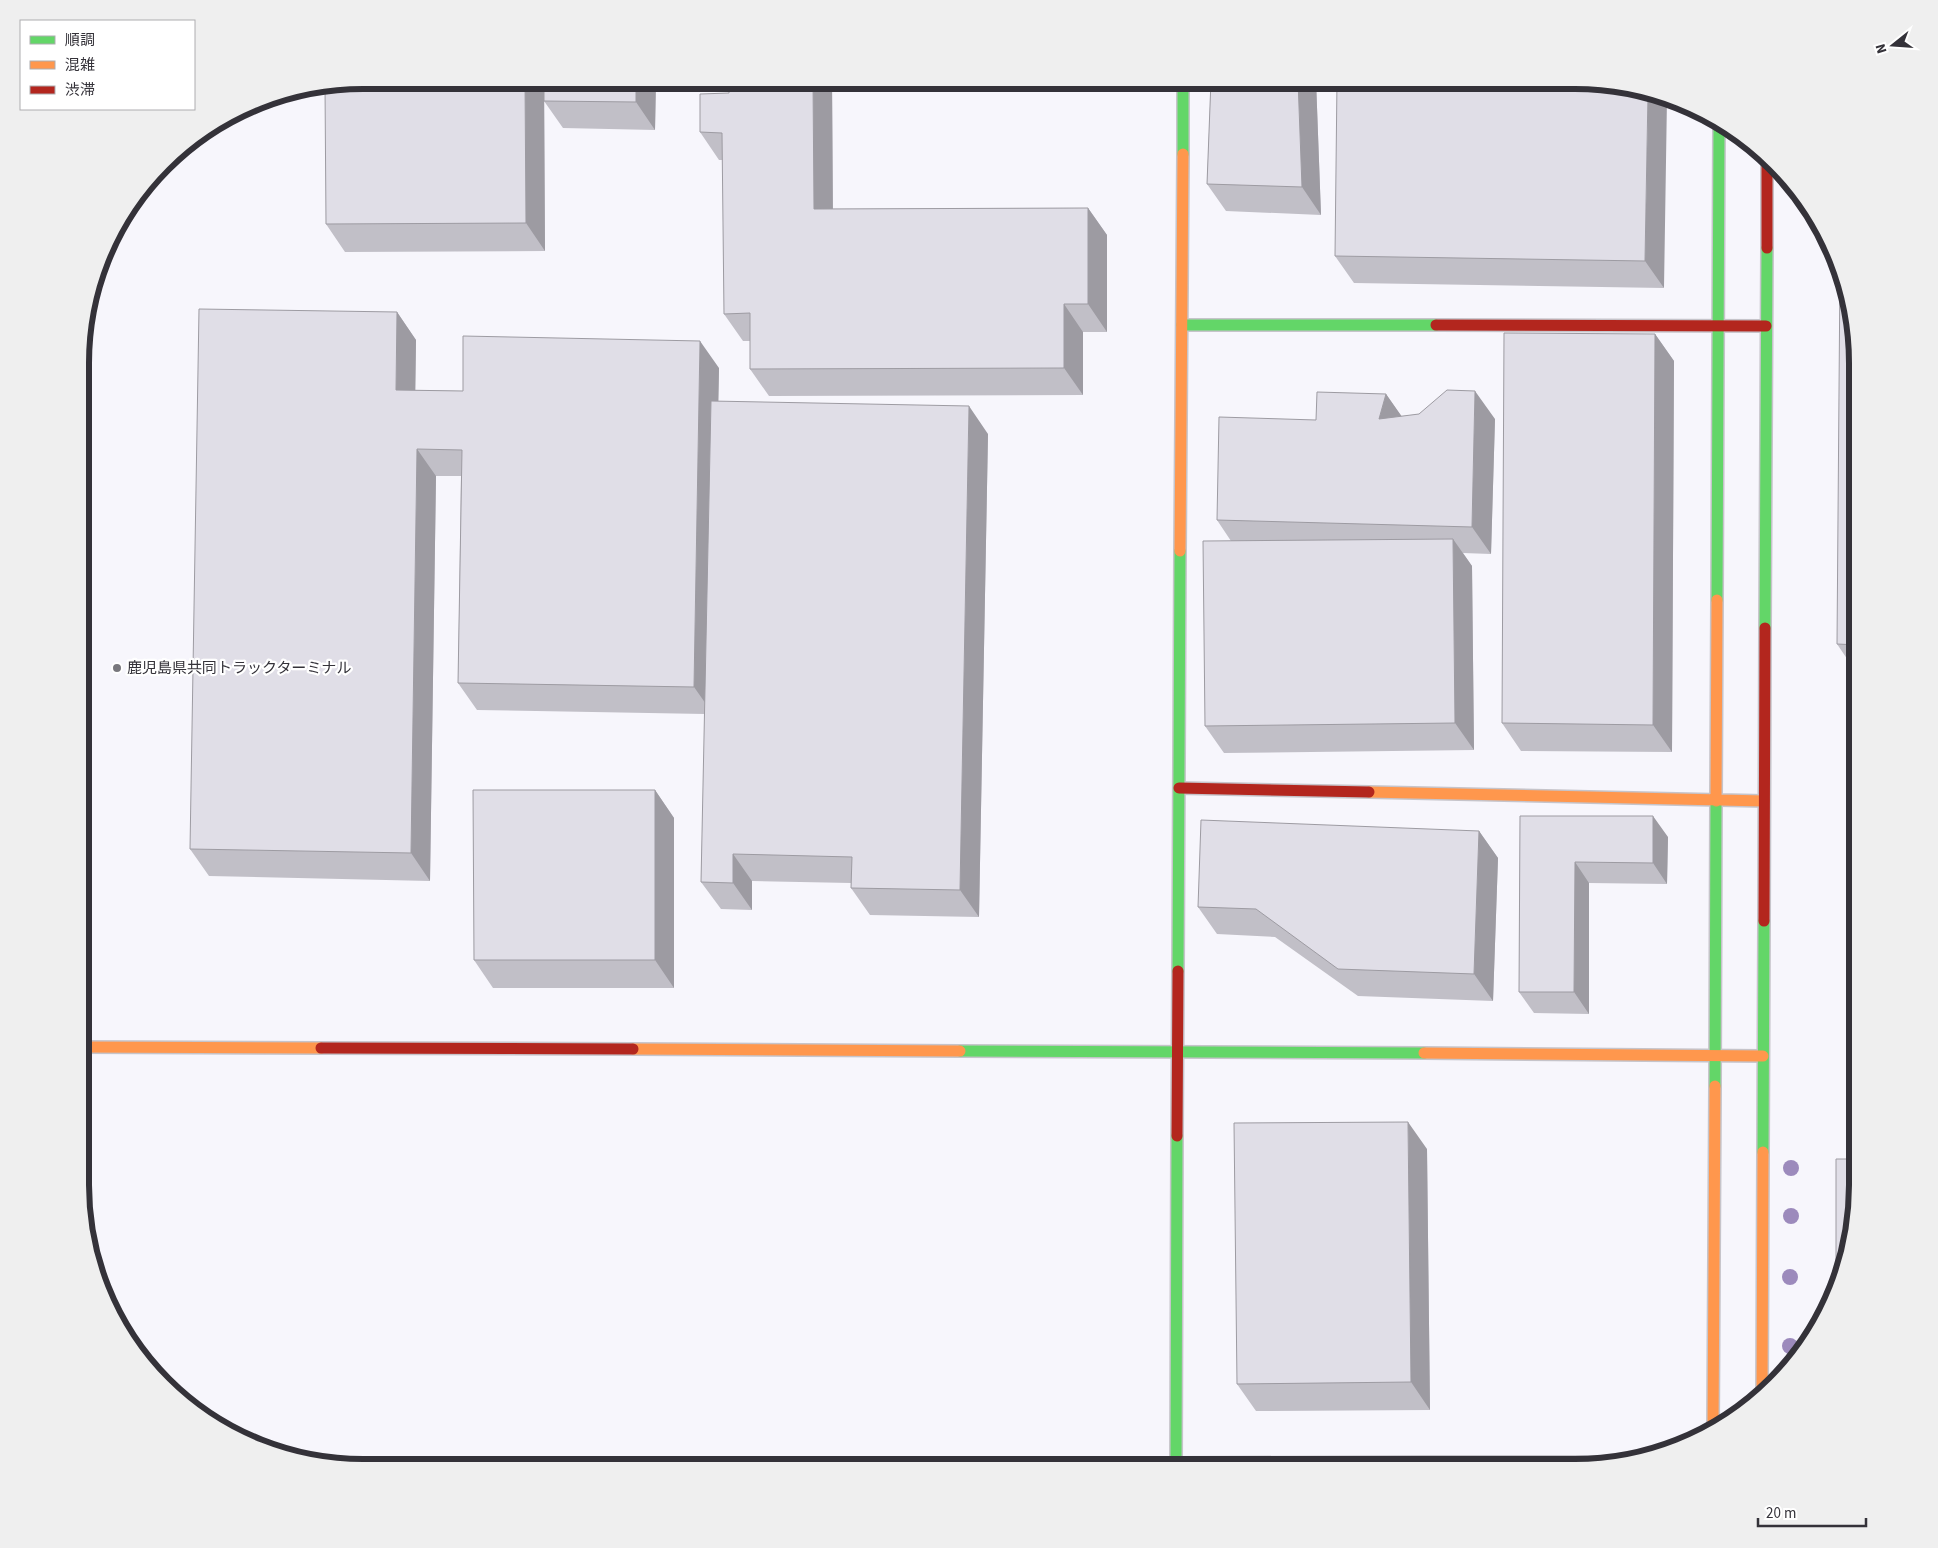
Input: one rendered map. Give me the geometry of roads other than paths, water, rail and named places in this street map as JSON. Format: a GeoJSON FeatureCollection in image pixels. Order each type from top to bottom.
{"type":"FeatureCollection","features":[{"type":"Feature","properties":{"kind":"street"},"geometry":{"type":"LineString","coordinates":[[1176,1459],[1183,89]]}},
{"type":"Feature","properties":{"kind":"street"},"geometry":{"type":"LineString","coordinates":[[1713,1422],[1719,130]]}},
{"type":"Feature","properties":{"kind":"street"},"geometry":{"type":"LineString","coordinates":[[1762,1385],[1767,167]]}},
{"type":"Feature","properties":{"kind":"street"},"geometry":{"type":"LineString","coordinates":[[1182,325],[1766,326]]}},
{"type":"Feature","properties":{"kind":"street"},"geometry":{"type":"LineString","coordinates":[[1179,788],[1764,801]]}},
{"type":"Feature","properties":{"kind":"street"},"geometry":{"type":"LineString","coordinates":[[89,1047],[1763,1056]]}},
{"type":"Feature","properties":{"kind":"place","name":"鹿児島県共同トラックターミナル"},"geometry":{"type":"Point","coordinates":[117,668]}}]}
